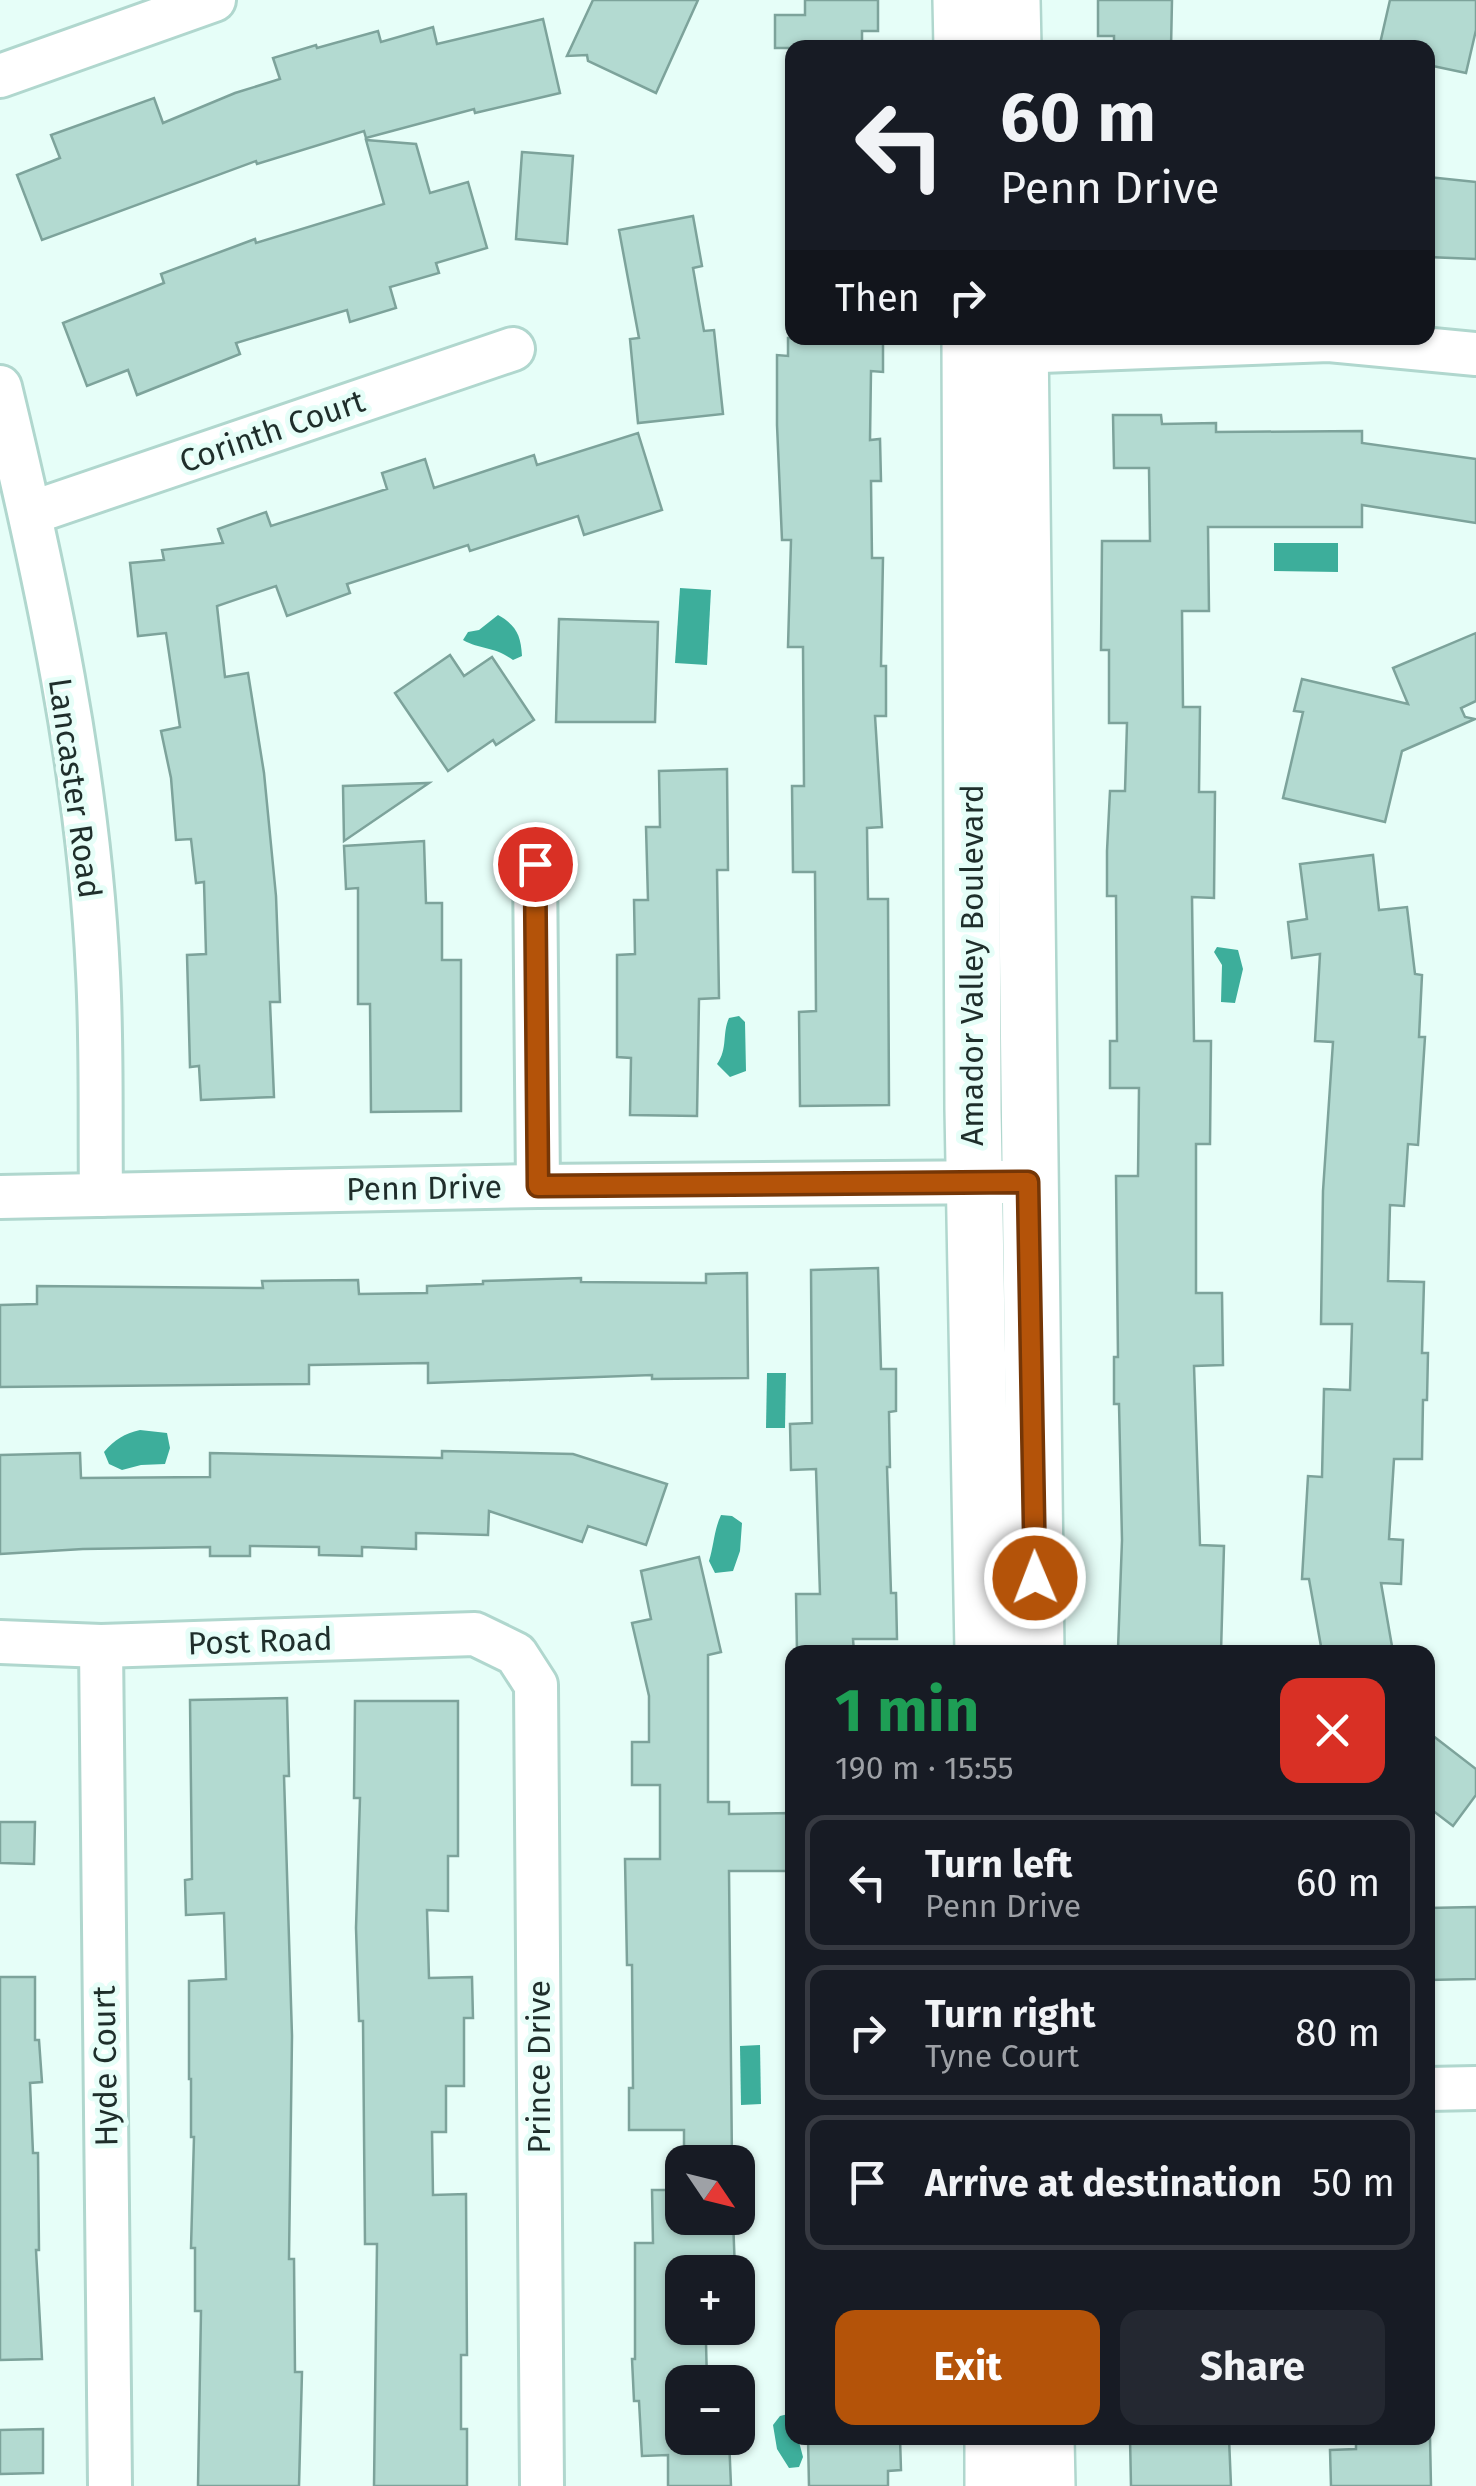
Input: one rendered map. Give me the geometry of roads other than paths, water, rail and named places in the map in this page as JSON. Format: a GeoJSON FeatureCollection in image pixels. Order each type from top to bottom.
{"type":"FeatureCollection","features":[{"type":"Feature","properties":{"kind":"street"},"geometry":{"type":"LineString","coordinates":[[0,76],[214,0]]}},
{"type":"Feature","properties":{"kind":"street"},"geometry":{"type":"LineString","coordinates":[[961,0],[962,40]]}},
{"type":"Feature","properties":{"kind":"street"},"geometry":{"type":"LineString","coordinates":[[1012,0],[1013,40]]}},
{"type":"Feature","properties":{"kind":"street","name":"Amador Valley Boulevard"},"geometry":{"type":"LineString","coordinates":[[995,345],[1028,1182],[1036,1645]]}},
{"type":"Feature","properties":{"kind":"street","name":"Amador Valley Boulevard"},"geometry":{"type":"LineString","coordinates":[[983,1645],[973,1183],[995,345]]}},
{"type":"Feature","properties":{"kind":"street"},"geometry":{"type":"LineString","coordinates":[[1382,345],[1476,354]]}},
{"type":"Feature","properties":{"kind":"street","name":"Corinth Court"},"geometry":{"type":"LineString","coordinates":[[30,513],[512,349]]}},
{"type":"Feature","properties":{"kind":"street","name":"Lancaster Road"},"geometry":{"type":"LineString","coordinates":[[0,387],[30,513],[80,787],[98,972],[101,1194]]}},
{"type":"Feature","properties":{"kind":"street"},"geometry":{"type":"LineString","coordinates":[[535,864],[538,1186]]}},
{"type":"Feature","properties":{"kind":"street","name":"Penn Drive"},"geometry":{"type":"LineString","coordinates":[[0,1198],[538,1186],[1028,1182]]}},
{"type":"Feature","properties":{"kind":"street","name":"Post Road"},"geometry":{"type":"LineString","coordinates":[[0,1642],[101,1646],[475,1634],[516,1654]]}},
{"type":"Feature","properties":{"kind":"street","name":"Hyde Court"},"geometry":{"type":"LineString","coordinates":[[101,1646],[110,2486]]}},
{"type":"Feature","properties":{"kind":"street","name":"Prince Drive"},"geometry":{"type":"LineString","coordinates":[[516,1654],[536,1685],[542,2486]]}},
{"type":"Feature","properties":{"kind":"street"},"geometry":{"type":"LineString","coordinates":[[1435,2089],[1476,2088]]}},
{"type":"Feature","properties":{"kind":"street"},"geometry":{"type":"LineString","coordinates":[[993,2445],[993,2486]]}},
{"type":"Feature","properties":{"kind":"street"},"geometry":{"type":"LineString","coordinates":[[1046,2445],[1047,2486]]}}]}
